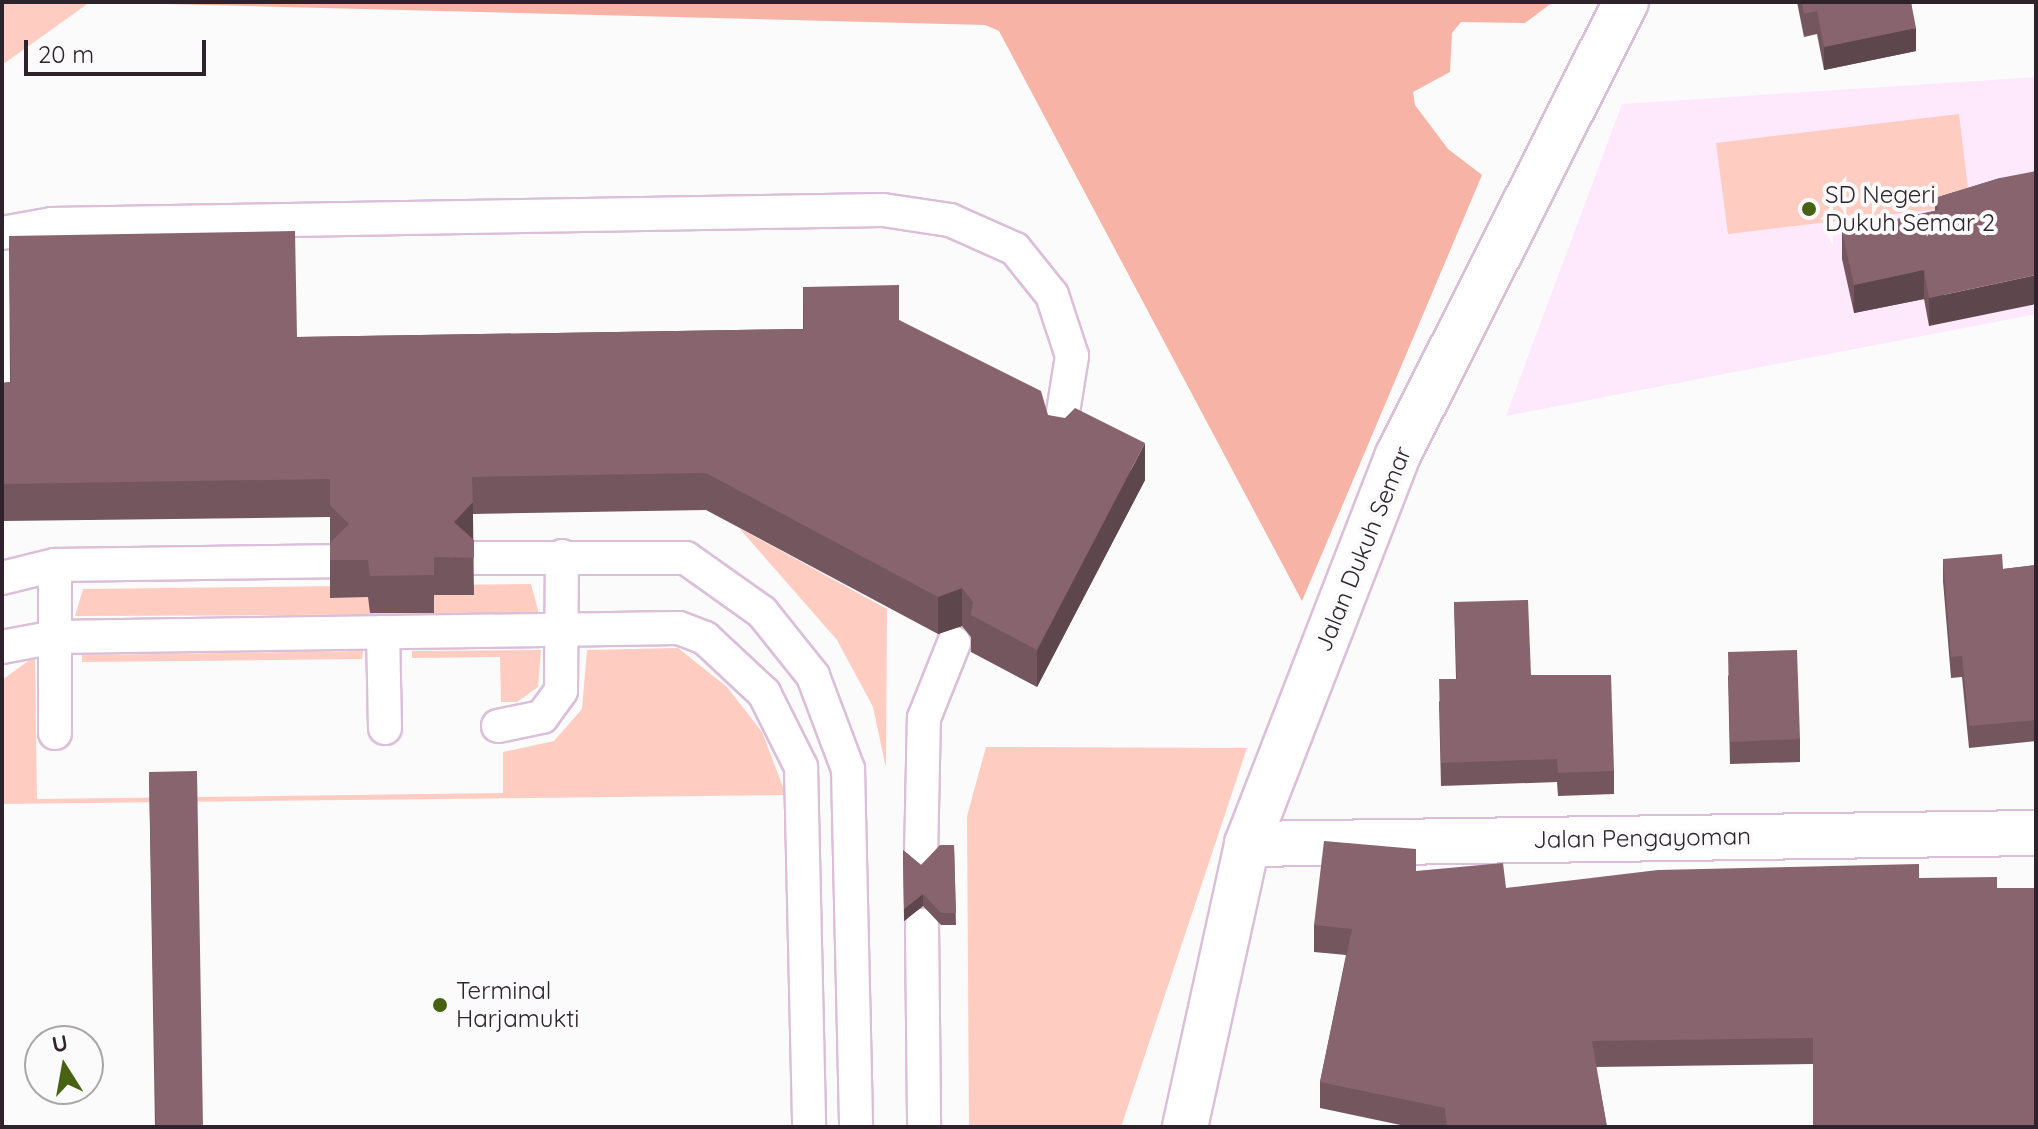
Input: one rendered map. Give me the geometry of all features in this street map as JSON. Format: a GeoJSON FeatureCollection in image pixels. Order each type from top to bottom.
{"type":"FeatureCollection","features":[{"type":"Feature","properties":{"kind":"street","name":"Jalan Dukuh Semar"},"geometry":{"type":"LineString","coordinates":[[1185,1127],[1247,844],[1398,455],[1626,2]]}},
{"type":"Feature","properties":{"kind":"street","name":"Jalan Pengayoman"},"geometry":{"type":"LineString","coordinates":[[1247,844],[2036,833]]}},
{"type":"Feature","properties":{"kind":"lane"},"geometry":{"type":"LineString","coordinates":[[2,233],[52,224],[883,210],[950,220],[1015,249],[1052,295],[1072,356],[1059,437]]}},
{"type":"Feature","properties":{"kind":"lane"},"geometry":{"type":"LineString","coordinates":[[498,726],[524,724],[554,704],[565,672],[562,556]]}},
{"type":"Feature","properties":{"kind":"lane"},"geometry":{"type":"LineString","coordinates":[[473,558],[686,558],[762,612],[827,701],[848,769],[856,1127]]}},
{"type":"Feature","properties":{"kind":"lane"},"geometry":{"type":"LineString","coordinates":[[2,578],[55,565],[330,561]]}},
{"type":"Feature","properties":{"kind":"lane"},"geometry":{"type":"LineString","coordinates":[[55,565],[55,733]]}},
{"type":"Feature","properties":{"kind":"lane"},"geometry":{"type":"LineString","coordinates":[[2,647],[55,637],[679,628],[705,638],[747,674],[793,740],[804,799],[809,1127]]}},
{"type":"Feature","properties":{"kind":"lane"},"geometry":{"type":"LineString","coordinates":[[383,632],[385,728]]}},
{"type":"Feature","properties":{"kind":"lane"},"geometry":{"type":"LineString","coordinates":[[921,858],[924,718],[954,643]]}},
{"type":"Feature","properties":{"kind":"lane"},"geometry":{"type":"LineString","coordinates":[[922,925],[924,1127]]}},
{"type":"Feature","properties":{"kind":"shaded area"},"geometry":{"type":"Polygon","coordinates":[[[2,2],[85,2],[86,5],[2,65],[2,2]]]}},
{"type":"Feature","properties":{"kind":"shaded area"},"geometry":{"type":"Polygon","coordinates":[[[85,2],[1553,2],[1525,23],[1461,22],[1452,33],[1450,72],[1413,92],[1415,105],[1448,149],[1482,175],[1302,601],[999,31],[985,25],[85,2]]]}},
{"type":"Feature","properties":{"kind":"shaded area","name":"SD Negeri Dukuh Semar 2"},"geometry":{"type":"Polygon","coordinates":[[[2036,77],[2036,314],[1506,416],[1622,104],[2036,77]]]}},
{"type":"Feature","properties":{"kind":"shaded area"},"geometry":{"type":"Polygon","coordinates":[[[1959,114],[1970,205],[1728,234],[1716,143],[1959,114]]]}},
{"type":"Feature","properties":{"kind":"shaded area"},"geometry":{"type":"Polygon","coordinates":[[[739,528],[887,609],[886,768],[873,707],[837,640],[739,528]]]}},
{"type":"Feature","properties":{"kind":"shaded area"},"geometry":{"type":"Polygon","coordinates":[[[531,584],[539,614],[75,616],[83,589],[531,584]]]}},
{"type":"Feature","properties":{"kind":"shaded area"},"geometry":{"type":"Polygon","coordinates":[[[678,648],[727,687],[762,732],[786,795],[2,804],[2,680],[35,656],[37,799],[503,793],[503,752],[554,741],[582,709],[587,650],[678,648]]]}},
{"type":"Feature","properties":{"kind":"shaded area"},"geometry":{"type":"Polygon","coordinates":[[[541,650],[538,687],[517,702],[501,702],[500,657],[412,658],[412,651],[541,650]]]}},
{"type":"Feature","properties":{"kind":"shaded area"},"geometry":{"type":"Polygon","coordinates":[[[363,651],[362,659],[82,662],[82,655],[363,651]]]}},
{"type":"Feature","properties":{"kind":"shaded area"},"geometry":{"type":"Polygon","coordinates":[[[986,747],[1247,748],[1121,1127],[969,1127],[967,816],[986,747]]]}},
{"type":"Feature","properties":{"kind":"building"},"geometry":{"type":"Polygon","coordinates":[[[1802,2],[1911,2],[1916,28],[1824,47],[1817,11],[1804,14],[1802,2]]]}},
{"type":"Feature","properties":{"kind":"building"},"geometry":{"type":"Polygon","coordinates":[[[2036,171],[2036,275],[1929,298],[1924,270],[1854,285],[1842,231],[1938,210],[1935,198],[2000,178],[2036,171]]]}},
{"type":"Feature","properties":{"kind":"building"},"geometry":{"type":"Polygon","coordinates":[[[295,231],[297,337],[804,329],[803,287],[899,285],[899,320],[1041,391],[1048,415],[1065,418],[1075,408],[1145,443],[1037,650],[971,615],[973,602],[962,588],[938,597],[706,473],[472,477],[473,502],[454,522],[474,540],[474,558],[434,557],[434,575],[370,576],[368,560],[330,560],[330,543],[349,524],[330,505],[330,479],[2,484],[2,383],[11,382],[9,236],[295,231]]]}},
{"type":"Feature","properties":{"kind":"building"},"geometry":{"type":"Polygon","coordinates":[[[2002,554],[2003,569],[2036,565],[2036,720],[1969,726],[1962,656],[1951,657],[1943,559],[2002,554]]]}},
{"type":"Feature","properties":{"kind":"building"},"geometry":{"type":"Polygon","coordinates":[[[1528,600],[1531,675],[1611,675],[1614,771],[1558,773],[1557,759],[1441,763],[1439,679],[1457,679],[1454,602],[1528,600]]]}},
{"type":"Feature","properties":{"kind":"building"},"geometry":{"type":"Polygon","coordinates":[[[1797,650],[1800,739],[1730,742],[1728,652],[1797,650]]]}},
{"type":"Feature","properties":{"kind":"building"},"geometry":{"type":"Polygon","coordinates":[[[197,771],[203,1127],[156,1127],[149,772],[197,771]]]}},
{"type":"Feature","properties":{"kind":"building"},"geometry":{"type":"Polygon","coordinates":[[[1324,841],[1416,849],[1416,871],[1503,863],[1506,888],[1658,870],[1919,864],[1919,878],[1997,877],[1997,888],[2036,888],[2036,1127],[1813,1127],[1813,1038],[1592,1041],[1607,1127],[1447,1127],[1445,1108],[1320,1082],[1352,929],[1314,925],[1324,841]]]}},
{"type":"Feature","properties":{"kind":"building"},"geometry":{"type":"Polygon","coordinates":[[[940,845],[954,845],[956,913],[941,913],[923,894],[904,909],[903,850],[921,865],[940,845]]]}},
{"type":"Feature","properties":{"kind":"place","name":"SD Negeri Dukuh Semar 2"},"geometry":{"type":"Point","coordinates":[1809,209]}},
{"type":"Feature","properties":{"kind":"place","name":"Terminal Harjamukti"},"geometry":{"type":"Point","coordinates":[440,1005]}}]}
